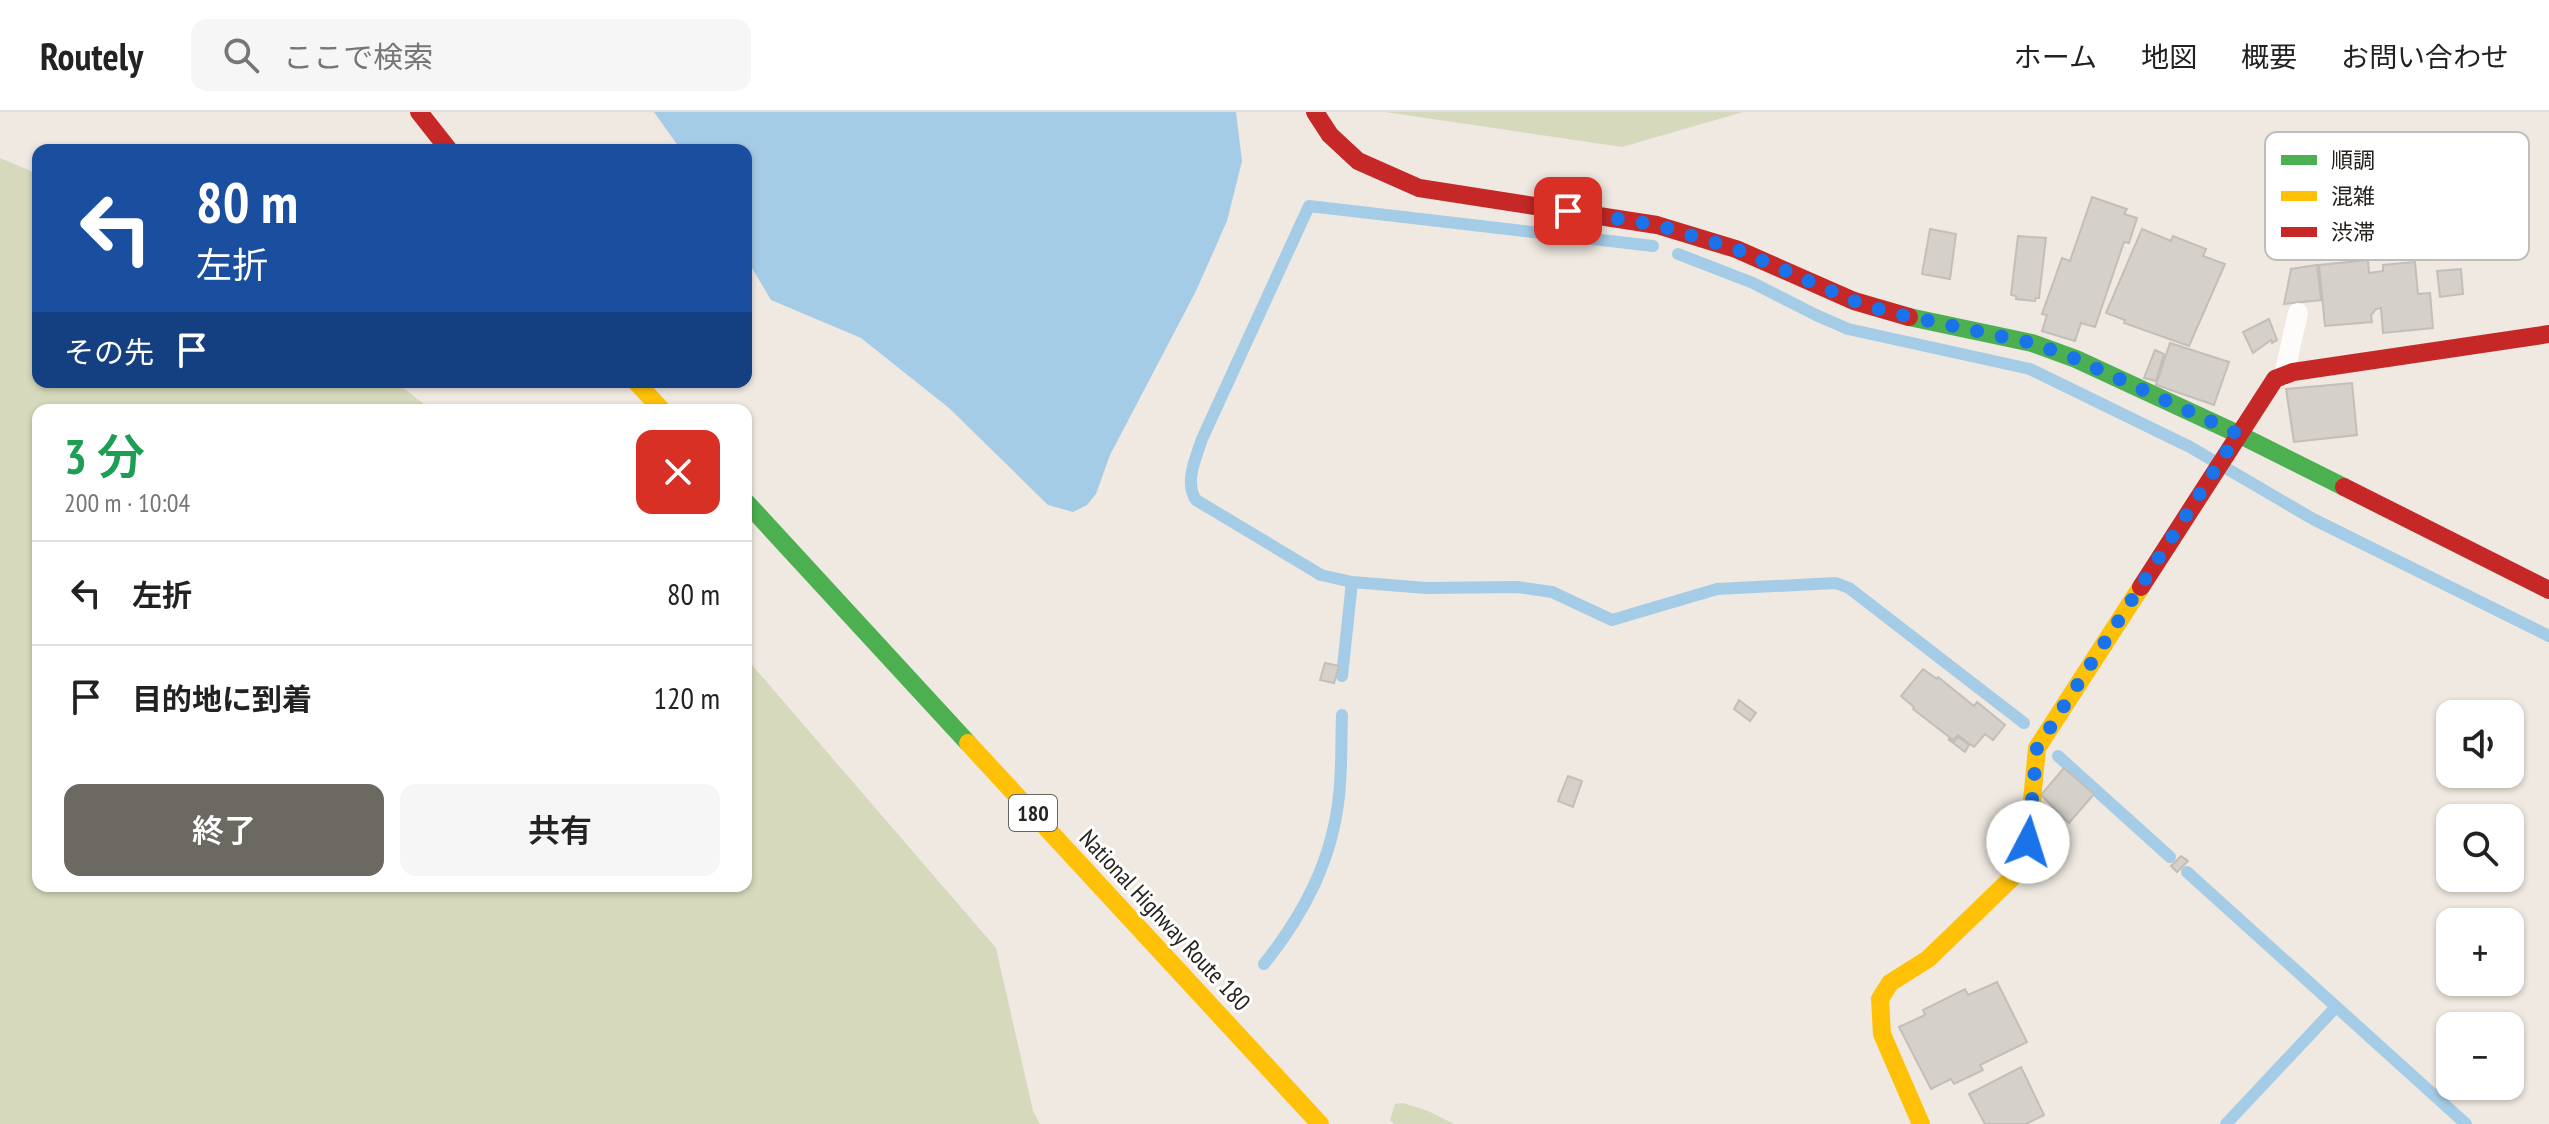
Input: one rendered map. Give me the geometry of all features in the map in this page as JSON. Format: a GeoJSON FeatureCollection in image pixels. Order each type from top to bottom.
{"type":"FeatureCollection","features":[{"type":"Feature","properties":{"kind":"main road"},"geometry":{"type":"LineString","coordinates":[[419,112],[444,144]]}},
{"type":"Feature","properties":{"kind":"main road"},"geometry":{"type":"LineString","coordinates":[[1315,112],[1330,135],[1358,161],[1419,188],[1657,225],[1736,249],[1854,301],[1888,312],[2032,343],[2076,359],[2238,434],[2549,590]]}},
{"type":"Feature","properties":{"kind":"main road"},"geometry":{"type":"LineString","coordinates":[[1921,1124],[1882,1034],[1880,999],[1891,982],[1928,959],[2016,874],[2028,842],[2037,748],[2275,379],[2293,372],[2549,334]]}},
{"type":"Feature","properties":{"kind":"main road"},"geometry":{"type":"LineString","coordinates":[[642,388],[656,404]]}},
{"type":"Feature","properties":{"kind":"main road","name":"National Highway Route 180"},"geometry":{"type":"LineString","coordinates":[[752,509],[1320,1124]]}},
{"type":"Feature","properties":{"kind":"lane"},"geometry":{"type":"LineString","coordinates":[[2284,375],[2298,313]]}},
{"type":"Feature","properties":{"kind":"green space"},"geometry":{"type":"Polygon","coordinates":[[[1385,112],[1743,112],[1622,147],[1385,112]]]}},
{"type":"Feature","properties":{"kind":"green space"},"geometry":{"type":"Polygon","coordinates":[[[0,158],[32,171],[32,388],[403,388],[424,404],[32,404],[32,892],[752,892],[752,665],[996,948],[1033,1111],[1040,1124],[0,1124],[0,158]]]}},
{"type":"Feature","properties":{"kind":"green space"},"geometry":{"type":"Polygon","coordinates":[[[1403,1103],[1454,1124],[1394,1124],[1390,1120],[1395,1104],[1403,1103]]]}},
{"type":"Feature","properties":{"kind":"water"},"geometry":{"type":"Polygon","coordinates":[[[654,112],[1236,112],[1242,161],[1227,221],[1196,291],[1110,455],[1096,494],[1087,505],[1073,512],[1048,505],[949,408],[861,338],[771,300],[752,268],[752,144],[677,144],[654,112]]]}},
{"type":"Feature","properties":{"kind":"building"},"geometry":{"type":"Polygon","coordinates":[[[2092,197],[2127,209],[2124,214],[2137,218],[2129,243],[2124,242],[2095,327],[2081,323],[2075,341],[2042,331],[2047,315],[2042,314],[2062,258],[2070,261],[2092,197]]]}},
{"type":"Feature","properties":{"kind":"building"},"geometry":{"type":"Polygon","coordinates":[[[1930,229],[1956,234],[1950,279],[1922,274],[1930,229]]]}},
{"type":"Feature","properties":{"kind":"building"},"geometry":{"type":"Polygon","coordinates":[[[2142,229],[2171,241],[2173,236],[2206,249],[2203,256],[2225,264],[2189,346],[2124,323],[2125,320],[2106,313],[2142,229]]]}},
{"type":"Feature","properties":{"kind":"building"},"geometry":{"type":"Polygon","coordinates":[[[2018,236],[2046,238],[2039,298],[2035,301],[2016,299],[2011,295],[2018,236]]]}},
{"type":"Feature","properties":{"kind":"building"},"geometry":{"type":"Polygon","coordinates":[[[2368,260],[2369,273],[2383,271],[2383,265],[2415,262],[2418,294],[2430,293],[2433,328],[2383,333],[2381,308],[2371,315],[2372,322],[2325,326],[2319,265],[2368,260]]]}},
{"type":"Feature","properties":{"kind":"building"},"geometry":{"type":"Polygon","coordinates":[[[2317,265],[2321,300],[2284,304],[2291,269],[2317,265]]]}},
{"type":"Feature","properties":{"kind":"building"},"geometry":{"type":"Polygon","coordinates":[[[2461,269],[2463,294],[2440,297],[2437,271],[2461,269]]]}},
{"type":"Feature","properties":{"kind":"building"},"geometry":{"type":"Polygon","coordinates":[[[2269,319],[2277,340],[2272,343],[2271,340],[2253,353],[2243,332],[2269,319]]]}},
{"type":"Feature","properties":{"kind":"building"},"geometry":{"type":"Polygon","coordinates":[[[2170,343],[2229,362],[2214,405],[2156,385],[2170,343]]]}},
{"type":"Feature","properties":{"kind":"building"},"geometry":{"type":"Polygon","coordinates":[[[2155,350],[2164,354],[2156,381],[2144,378],[2155,350]]]}},
{"type":"Feature","properties":{"kind":"building"},"geometry":{"type":"Polygon","coordinates":[[[2352,383],[2357,435],[2294,442],[2286,389],[2352,383]]]}},
{"type":"Feature","properties":{"kind":"building"},"geometry":{"type":"Polygon","coordinates":[[[1325,663],[1339,666],[1334,683],[1320,680],[1325,663]]]}},
{"type":"Feature","properties":{"kind":"building"},"geometry":{"type":"Polygon","coordinates":[[[1923,669],[1974,706],[1977,702],[2005,725],[1993,740],[1985,734],[1974,747],[1958,735],[1953,740],[1913,709],[1901,696],[1923,669]]]}},
{"type":"Feature","properties":{"kind":"building"},"geometry":{"type":"Polygon","coordinates":[[[1739,700],[1756,713],[1750,721],[1734,709],[1739,700]]]}},
{"type":"Feature","properties":{"kind":"building"},"geometry":{"type":"Polygon","coordinates":[[[1958,737],[1969,745],[1965,752],[1948,739],[1954,742],[1958,737]]]}},
{"type":"Feature","properties":{"kind":"building"},"geometry":{"type":"Polygon","coordinates":[[[2064,768],[2094,794],[2069,823],[2041,795],[2064,768]]]}},
{"type":"Feature","properties":{"kind":"building"},"geometry":{"type":"Polygon","coordinates":[[[1568,776],[1582,781],[1573,807],[1558,801],[1568,776]]]}},
{"type":"Feature","properties":{"kind":"building"},"geometry":{"type":"Polygon","coordinates":[[[2181,856],[2188,861],[2177,872],[2171,866],[2181,856]]]}},
{"type":"Feature","properties":{"kind":"building"},"geometry":{"type":"Polygon","coordinates":[[[1997,982],[2027,1042],[1980,1065],[1983,1070],[1954,1084],[1951,1079],[1931,1089],[1899,1027],[1925,1015],[1923,1010],[1965,989],[1968,995],[1997,982]]]}},
{"type":"Feature","properties":{"kind":"building"},"geometry":{"type":"Polygon","coordinates":[[[2021,1067],[2044,1115],[2026,1124],[1985,1124],[1969,1094],[2021,1067]]]}},
{"type":"Feature","properties":{"kind":"waterway"},"geometry":{"type":"LineString","coordinates":[[1653,246],[1309,206],[1202,439],[1191,478],[1196,500],[1321,575],[1352,582],[1426,588],[1517,587],[1552,592],[1612,620],[1717,589],[1836,583],[1849,588],[2024,723]]}},
{"type":"Feature","properties":{"kind":"waterway"},"geometry":{"type":"LineString","coordinates":[[1678,254],[1753,283],[1848,329],[2030,369],[2190,447],[2313,519],[2549,636]]}},
{"type":"Feature","properties":{"kind":"waterway"},"geometry":{"type":"LineString","coordinates":[[1342,676],[1352,582]]}},
{"type":"Feature","properties":{"kind":"waterway"},"geometry":{"type":"LineString","coordinates":[[1264,964],[1292,926],[1314,886],[1330,843],[1339,796],[1342,715]]}},
{"type":"Feature","properties":{"kind":"waterway"},"geometry":{"type":"LineString","coordinates":[[2058,756],[2170,857]]}},
{"type":"Feature","properties":{"kind":"waterway"},"geometry":{"type":"LineString","coordinates":[[2187,872],[2466,1124]]}},
{"type":"Feature","properties":{"kind":"waterway"},"geometry":{"type":"LineString","coordinates":[[2226,1124],[2335,1008]]}},
{"type":"Feature","properties":{"kind":"traffic: fast"},"geometry":{"type":"LineString","coordinates":[[1909,317],[2032,343],[2076,359],[2344,487]]}},
{"type":"Feature","properties":{"kind":"traffic: fast"},"geometry":{"type":"LineString","coordinates":[[752,509],[968,743]]}},
{"type":"Feature","properties":{"kind":"traffic: slow"},"geometry":{"type":"LineString","coordinates":[[642,388],[656,404]]}},
{"type":"Feature","properties":{"kind":"traffic: slow"},"geometry":{"type":"LineString","coordinates":[[1921,1124],[1882,1034],[1880,999],[1890,983],[1928,959],[2016,874],[2028,842],[2037,748],[2141,587]]}},
{"type":"Feature","properties":{"kind":"traffic: slow"},"geometry":{"type":"LineString","coordinates":[[968,743],[1320,1124]]}},
{"type":"Feature","properties":{"kind":"traffic: jam"},"geometry":{"type":"LineString","coordinates":[[419,112],[444,144]]}},
{"type":"Feature","properties":{"kind":"traffic: jam"},"geometry":{"type":"LineString","coordinates":[[1315,112],[1330,135],[1358,161],[1419,188],[1657,225],[1736,249],[1854,301],[1909,317]]}},
{"type":"Feature","properties":{"kind":"traffic: jam"},"geometry":{"type":"LineString","coordinates":[[2141,587],[2275,379],[2293,372],[2549,334]]}},
{"type":"Feature","properties":{"kind":"traffic: jam"},"geometry":{"type":"LineString","coordinates":[[2344,487],[2549,590]]}},
{"type":"Feature","properties":{"kind":"route"},"geometry":{"type":"LineString","coordinates":[[1568,211],[1657,225],[1736,249],[1854,301],[1888,312],[2032,343],[2076,359],[2238,434],[2037,748],[2028,842]]}}]}
